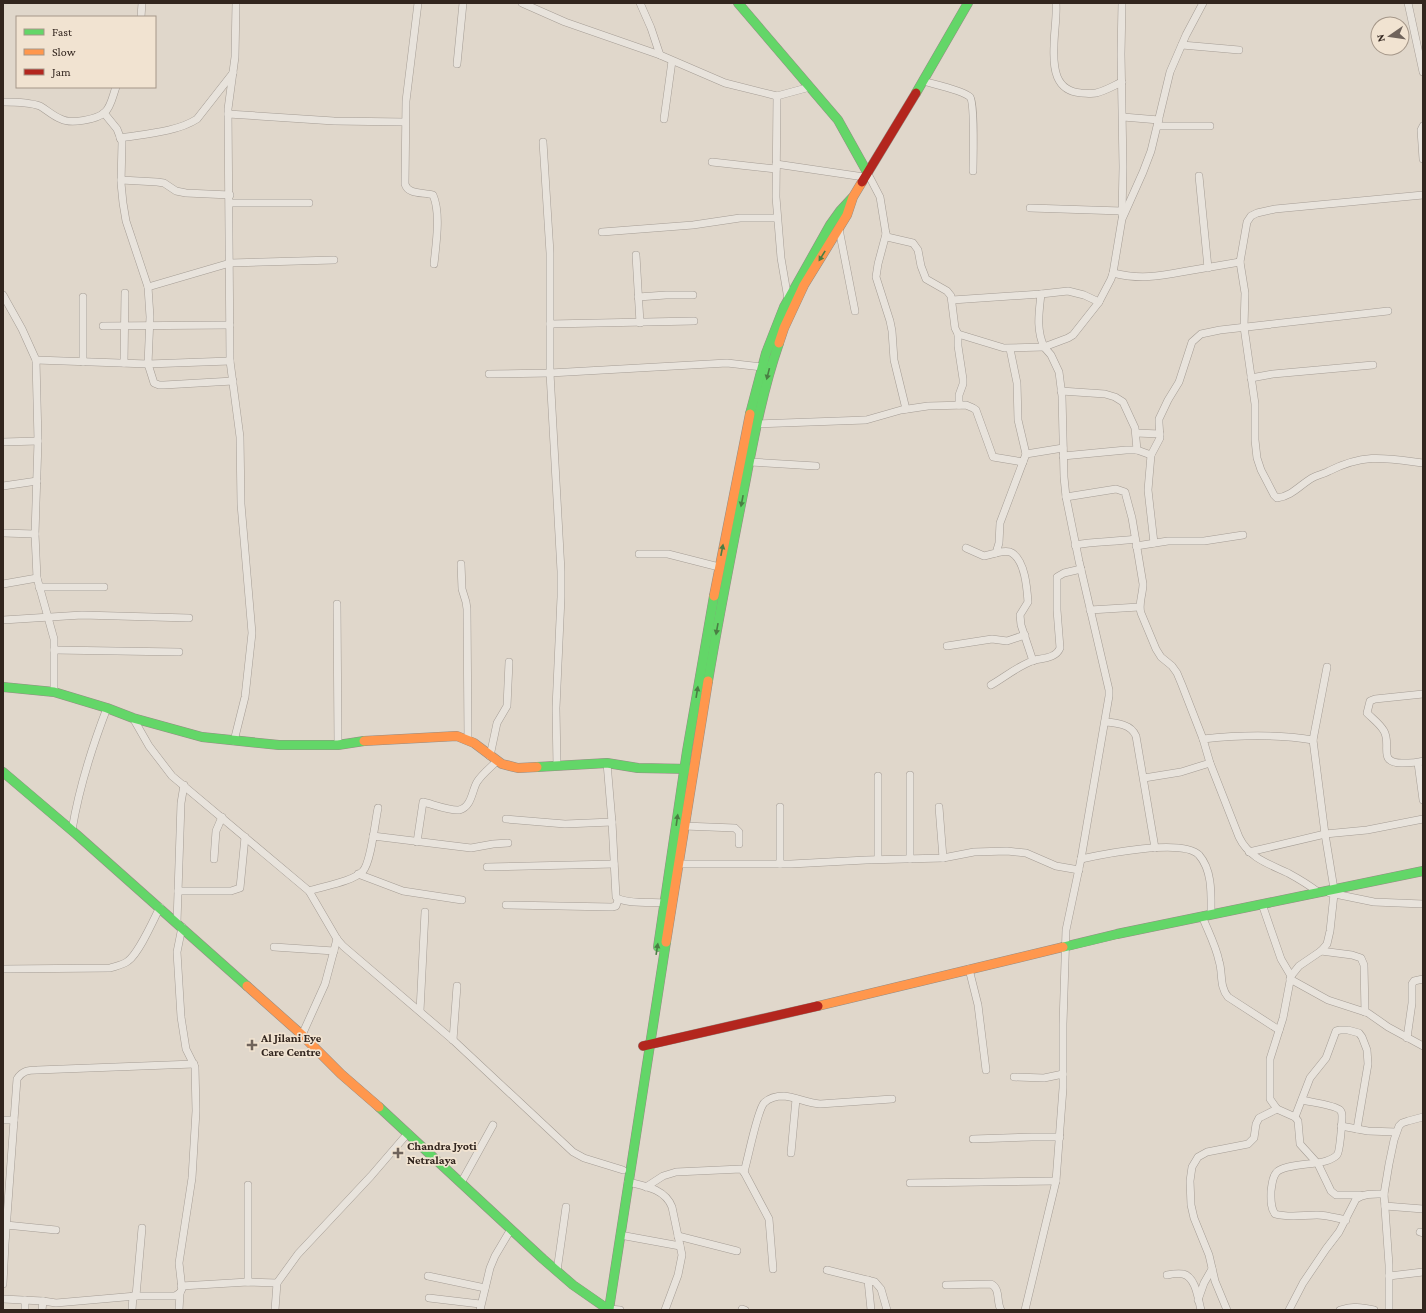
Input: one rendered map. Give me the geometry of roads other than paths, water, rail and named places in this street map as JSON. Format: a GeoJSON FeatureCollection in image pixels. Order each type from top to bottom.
{"type":"FeatureCollection","features":[{"type":"Feature","properties":{"kind":"main road"},"geometry":{"type":"LineString","coordinates":[[738,3],[819,100],[838,120],[866,174]]}},
{"type":"Feature","properties":{"kind":"main road"},"geometry":{"type":"LineString","coordinates":[[605,1309],[620,1235],[628,1182],[664,903],[722,600],[757,424],[770,368],[786,322],[804,285],[848,215],[853,197],[866,174],[923,81],[968,3]]}},
{"type":"Feature","properties":{"kind":"main road"},"geometry":{"type":"LineString","coordinates":[[605,1309],[623,1170],[684,826],[689,769],[719,566],[750,411],[762,367],[776,326],[788,301],[830,225],[841,208],[853,197]]}},
{"type":"Feature","properties":{"kind":"main road"},"geometry":{"type":"LineString","coordinates":[[3,687],[54,692],[107,708],[133,718],[202,737],[234,741],[279,746],[338,745],[370,740],[457,736],[468,739],[494,759],[508,766],[518,768],[607,763],[638,768],[689,769]]}},
{"type":"Feature","properties":{"kind":"main road"},"geometry":{"type":"LineString","coordinates":[[3,772],[160,907],[302,1035],[341,1074],[408,1133],[556,1271],[573,1286],[605,1309]]}},
{"type":"Feature","properties":{"kind":"main road"},"geometry":{"type":"LineString","coordinates":[[646,1046],[794,1012],[1065,946],[1423,871]]}},
{"type":"Feature","properties":{"kind":"street"},"geometry":{"type":"LineString","coordinates":[[141,16],[142,3]]}},
{"type":"Feature","properties":{"kind":"street"},"geometry":{"type":"LineString","coordinates":[[234,741],[245,697],[252,633],[241,504],[240,437],[230,361],[230,195],[228,114],[235,57],[236,3]]}},
{"type":"Feature","properties":{"kind":"street"},"geometry":{"type":"LineString","coordinates":[[418,3],[406,101],[405,184],[409,191],[433,195],[435,200],[437,214],[434,264]]}},
{"type":"Feature","properties":{"kind":"street"},"geometry":{"type":"LineString","coordinates":[[457,64],[463,3]]}},
{"type":"Feature","properties":{"kind":"street"},"geometry":{"type":"LineString","coordinates":[[522,3],[564,22],[660,55],[725,83],[777,96],[810,88]]}},
{"type":"Feature","properties":{"kind":"street"},"geometry":{"type":"LineString","coordinates":[[640,3],[651,28],[660,55]]}},
{"type":"Feature","properties":{"kind":"street"},"geometry":{"type":"LineString","coordinates":[[1056,3],[1054,56],[1057,74],[1062,85],[1068,90],[1074,92],[1091,94],[1122,82]]}},
{"type":"Feature","properties":{"kind":"street"},"geometry":{"type":"LineString","coordinates":[[958,334],[999,347],[1010,348],[1044,346],[1073,336],[1100,302],[1113,273],[1122,215],[1122,3]]}},
{"type":"Feature","properties":{"kind":"street"},"geometry":{"type":"LineString","coordinates":[[1122,215],[1143,172],[1151,151],[1170,72],[1182,44],[1203,3]]}},
{"type":"Feature","properties":{"kind":"street"},"geometry":{"type":"LineString","coordinates":[[1408,3],[1423,72]]}},
{"type":"Feature","properties":{"kind":"street"},"geometry":{"type":"LineString","coordinates":[[1182,44],[1239,50]]}},
{"type":"Feature","properties":{"kind":"street"},"geometry":{"type":"LineString","coordinates":[[664,119],[672,61]]}},
{"type":"Feature","properties":{"kind":"street"},"geometry":{"type":"LineString","coordinates":[[120,138],[162,131],[191,123],[197,119],[233,73]]}},
{"type":"Feature","properties":{"kind":"street"},"geometry":{"type":"LineString","coordinates":[[923,81],[956,90],[971,98],[973,110],[973,171]]}},
{"type":"Feature","properties":{"kind":"street"},"geometry":{"type":"LineString","coordinates":[[3,102],[34,104],[47,110],[62,120],[68,122],[81,121],[96,118],[104,113],[108,108],[116,88]]}},
{"type":"Feature","properties":{"kind":"street"},"geometry":{"type":"LineString","coordinates":[[777,96],[777,218],[781,258],[788,301]]}},
{"type":"Feature","properties":{"kind":"street"},"geometry":{"type":"LineString","coordinates":[[104,113],[117,129],[120,138],[122,152],[121,180],[126,221],[148,287],[150,325],[148,364],[154,383],[159,385],[233,381]]}},
{"type":"Feature","properties":{"kind":"street"},"geometry":{"type":"LineString","coordinates":[[228,114],[334,121],[405,122]]}},
{"type":"Feature","properties":{"kind":"street"},"geometry":{"type":"LineString","coordinates":[[1123,117],[1158,123],[1210,126]]}},
{"type":"Feature","properties":{"kind":"street"},"geometry":{"type":"LineString","coordinates":[[1423,126],[1421,130],[1423,159]]}},
{"type":"Feature","properties":{"kind":"street"},"geometry":{"type":"LineString","coordinates":[[543,142],[550,253],[550,373],[561,571],[556,708],[557,766]]}},
{"type":"Feature","properties":{"kind":"street"},"geometry":{"type":"LineString","coordinates":[[712,162],[866,174],[880,197],[886,234],[876,277],[890,321],[894,360],[906,409]]}},
{"type":"Feature","properties":{"kind":"street"},"geometry":{"type":"LineString","coordinates":[[1199,176],[1208,268]]}},
{"type":"Feature","properties":{"kind":"street"},"geometry":{"type":"LineString","coordinates":[[121,180],[164,183],[176,191],[186,193],[230,195]]}},
{"type":"Feature","properties":{"kind":"street"},"geometry":{"type":"LineString","coordinates":[[1423,195],[1281,208],[1257,213],[1251,216],[1247,222],[1240,262],[1245,293],[1244,327],[1255,404],[1255,440],[1257,458],[1269,488],[1274,495],[1277,498],[1289,495],[1313,478],[1342,464],[1358,460],[1385,458],[1423,463]]}},
{"type":"Feature","properties":{"kind":"street"},"geometry":{"type":"LineString","coordinates":[[230,203],[309,203]]}},
{"type":"Feature","properties":{"kind":"street"},"geometry":{"type":"LineString","coordinates":[[1030,208],[1122,215]]}},
{"type":"Feature","properties":{"kind":"street"},"geometry":{"type":"LineString","coordinates":[[602,232],[693,225],[740,218],[777,218]]}},
{"type":"Feature","properties":{"kind":"street"},"geometry":{"type":"LineString","coordinates":[[839,229],[855,311]]}},
{"type":"Feature","properties":{"kind":"street"},"geometry":{"type":"LineString","coordinates":[[886,234],[890,238],[913,243],[918,250],[921,266],[926,279],[947,291],[952,300],[955,328],[958,334],[958,346],[963,379],[963,384],[959,395],[959,405]]}},
{"type":"Feature","properties":{"kind":"street"},"geometry":{"type":"LineString","coordinates":[[636,255],[640,323]]}},
{"type":"Feature","properties":{"kind":"street"},"geometry":{"type":"LineString","coordinates":[[148,287],[230,263],[334,260]]}},
{"type":"Feature","properties":{"kind":"street"},"geometry":{"type":"LineString","coordinates":[[1113,273],[1148,278],[1240,262]]}},
{"type":"Feature","properties":{"kind":"street"},"geometry":{"type":"LineString","coordinates":[[952,300],[1076,292],[1100,302]]}},
{"type":"Feature","properties":{"kind":"street"},"geometry":{"type":"LineString","coordinates":[[124,363],[125,293]]}},
{"type":"Feature","properties":{"kind":"street"},"geometry":{"type":"LineString","coordinates":[[1025,1310],[1056,1181],[1063,1074],[1065,946],[1070,911],[1082,859],[1109,690],[1075,545],[1066,497],[1059,372],[1039,334],[1038,326],[1041,294]]}},
{"type":"Feature","properties":{"kind":"street"},"geometry":{"type":"LineString","coordinates":[[3,295],[22,329],[36,360],[38,441],[35,534],[37,578],[49,616],[54,639],[54,692]]}},
{"type":"Feature","properties":{"kind":"street"},"geometry":{"type":"LineString","coordinates":[[638,297],[693,295]]}},
{"type":"Feature","properties":{"kind":"street"},"geometry":{"type":"LineString","coordinates":[[83,297],[84,362]]}},
{"type":"Feature","properties":{"kind":"street"},"geometry":{"type":"LineString","coordinates":[[1154,543],[1148,496],[1151,455],[1158,442],[1160,434],[1158,423],[1161,414],[1179,382],[1192,342],[1201,334],[1220,330],[1388,311]]}},
{"type":"Feature","properties":{"kind":"street"},"geometry":{"type":"LineString","coordinates":[[550,324],[694,322]]}},
{"type":"Feature","properties":{"kind":"street"},"geometry":{"type":"LineString","coordinates":[[103,326],[230,325]]}},
{"type":"Feature","properties":{"kind":"street"},"geometry":{"type":"LineString","coordinates":[[996,553],[998,549],[1000,523],[1026,454],[1018,420],[1016,383],[1010,348]]}},
{"type":"Feature","properties":{"kind":"street"},"geometry":{"type":"LineString","coordinates":[[36,360],[148,364],[230,361]]}},
{"type":"Feature","properties":{"kind":"street"},"geometry":{"type":"LineString","coordinates":[[489,374],[550,373],[727,364],[762,367]]}},
{"type":"Feature","properties":{"kind":"street"},"geometry":{"type":"LineString","coordinates":[[1251,378],[1273,374],[1373,365]]}},
{"type":"Feature","properties":{"kind":"street"},"geometry":{"type":"LineString","coordinates":[[1061,391],[1104,394],[1120,400],[1125,405],[1136,433],[1137,450]]}},
{"type":"Feature","properties":{"kind":"street"},"geometry":{"type":"LineString","coordinates":[[757,424],[866,420],[906,409],[928,406],[970,406],[976,410],[993,457],[1023,462]]}},
{"type":"Feature","properties":{"kind":"street"},"geometry":{"type":"LineString","coordinates":[[1136,433],[1160,434]]}},
{"type":"Feature","properties":{"kind":"street"},"geometry":{"type":"LineString","coordinates":[[3,442],[38,441]]}},
{"type":"Feature","properties":{"kind":"street"},"geometry":{"type":"LineString","coordinates":[[1026,454],[1063,448]]}},
{"type":"Feature","properties":{"kind":"street"},"geometry":{"type":"LineString","coordinates":[[1063,456],[1126,450],[1137,450],[1151,455]]}},
{"type":"Feature","properties":{"kind":"street"},"geometry":{"type":"LineString","coordinates":[[750,462],[816,466]]}},
{"type":"Feature","properties":{"kind":"street"},"geometry":{"type":"LineString","coordinates":[[3,486],[37,481]]}},
{"type":"Feature","properties":{"kind":"street"},"geometry":{"type":"LineString","coordinates":[[1066,497],[1108,490],[1121,489],[1125,492],[1132,518],[1143,584],[1143,594],[1139,607],[1140,613],[1156,649],[1161,657],[1172,666],[1177,673],[1239,837],[1249,852],[1261,861],[1327,891],[1374,902],[1423,904]]}},
{"type":"Feature","properties":{"kind":"street"},"geometry":{"type":"LineString","coordinates":[[3,533],[35,534]]}},
{"type":"Feature","properties":{"kind":"street"},"geometry":{"type":"LineString","coordinates":[[1075,545],[1091,542],[1154,543],[1204,540],[1243,535]]}},
{"type":"Feature","properties":{"kind":"street"},"geometry":{"type":"LineString","coordinates":[[966,548],[984,556],[1006,552],[1013,554],[1019,561],[1024,573],[1028,602],[1020,615],[1033,661]]}},
{"type":"Feature","properties":{"kind":"street"},"geometry":{"type":"LineString","coordinates":[[639,554],[668,554],[719,566]]}},
{"type":"Feature","properties":{"kind":"street"},"geometry":{"type":"LineString","coordinates":[[461,564],[461,582],[467,609],[468,739]]}},
{"type":"Feature","properties":{"kind":"street"},"geometry":{"type":"LineString","coordinates":[[990,685],[1020,667],[1033,661],[1050,657],[1058,652],[1060,648],[1057,610],[1057,577],[1064,573],[1081,569]]}},
{"type":"Feature","properties":{"kind":"street"},"geometry":{"type":"LineString","coordinates":[[3,584],[37,578]]}},
{"type":"Feature","properties":{"kind":"street"},"geometry":{"type":"LineString","coordinates":[[39,587],[104,587]]}},
{"type":"Feature","properties":{"kind":"street"},"geometry":{"type":"LineString","coordinates":[[337,604],[338,745]]}},
{"type":"Feature","properties":{"kind":"street"},"geometry":{"type":"LineString","coordinates":[[1090,610],[1139,607]]}},
{"type":"Feature","properties":{"kind":"street"},"geometry":{"type":"LineString","coordinates":[[3,620],[82,614],[189,618]]}},
{"type":"Feature","properties":{"kind":"street"},"geometry":{"type":"LineString","coordinates":[[947,646],[992,639],[1007,641],[1025,635]]}},
{"type":"Feature","properties":{"kind":"street"},"geometry":{"type":"LineString","coordinates":[[54,650],[179,652]]}},
{"type":"Feature","properties":{"kind":"street"},"geometry":{"type":"LineString","coordinates":[[417,842],[423,802],[452,809],[463,809],[470,801],[476,783],[494,759],[497,724],[507,706],[509,662]]}},
{"type":"Feature","properties":{"kind":"street"},"geometry":{"type":"LineString","coordinates":[[1326,667],[1313,740],[1325,834],[1329,939],[1321,951],[1299,966],[1291,977],[1288,997],[1270,1059],[1270,1099],[1277,1109],[1295,1117],[1298,1121],[1300,1125],[1300,1144],[1318,1164],[1331,1191],[1336,1195],[1384,1194]]}},
{"type":"Feature","properties":{"kind":"street"},"geometry":{"type":"LineString","coordinates":[[1423,694],[1370,701],[1367,713],[1386,735],[1387,756],[1389,761],[1398,763],[1420,762],[1423,800]]}},
{"type":"Feature","properties":{"kind":"street"},"geometry":{"type":"LineString","coordinates":[[72,830],[76,805],[86,770],[107,708]]}},
{"type":"Feature","properties":{"kind":"street"},"geometry":{"type":"LineString","coordinates":[[133,718],[149,746],[172,776],[309,891],[337,939],[343,946],[453,1040],[572,1152],[584,1158],[623,1170]]}},
{"type":"Feature","properties":{"kind":"street"},"geometry":{"type":"LineString","coordinates":[[1105,722],[1122,724],[1135,733],[1155,848]]}},
{"type":"Feature","properties":{"kind":"street"},"geometry":{"type":"LineString","coordinates":[[1203,739],[1234,736],[1274,736],[1313,740]]}},
{"type":"Feature","properties":{"kind":"street"},"geometry":{"type":"LineString","coordinates":[[506,905],[616,906],[618,900],[615,894],[612,822],[607,763]]}},
{"type":"Feature","properties":{"kind":"street"},"geometry":{"type":"LineString","coordinates":[[1144,778],[1173,774],[1210,763]]}},
{"type":"Feature","properties":{"kind":"street"},"geometry":{"type":"LineString","coordinates":[[910,775],[910,859]]}},
{"type":"Feature","properties":{"kind":"street"},"geometry":{"type":"LineString","coordinates":[[878,776],[878,859]]}},
{"type":"Feature","properties":{"kind":"street"},"geometry":{"type":"LineString","coordinates":[[179,1310],[181,1289],[179,1263],[186,1210],[191,1189],[196,1095],[195,1067],[186,1049],[180,1017],[177,952],[179,925],[178,891],[181,803],[184,785]]}},
{"type":"Feature","properties":{"kind":"street"},"geometry":{"type":"LineString","coordinates":[[780,807],[780,864]]}},
{"type":"Feature","properties":{"kind":"street"},"geometry":{"type":"LineString","coordinates":[[939,807],[943,858]]}},
{"type":"Feature","properties":{"kind":"street"},"geometry":{"type":"LineString","coordinates":[[309,891],[347,880],[363,871],[368,862],[378,808]]}},
{"type":"Feature","properties":{"kind":"street"},"geometry":{"type":"LineString","coordinates":[[214,859],[216,831],[222,817]]}},
{"type":"Feature","properties":{"kind":"street"},"geometry":{"type":"LineString","coordinates":[[506,819],[564,824],[612,822]]}},
{"type":"Feature","properties":{"kind":"street"},"geometry":{"type":"LineString","coordinates":[[1249,852],[1325,834],[1367,830],[1423,819]]}},
{"type":"Feature","properties":{"kind":"street"},"geometry":{"type":"LineString","coordinates":[[684,826],[735,828],[739,832],[739,844]]}},
{"type":"Feature","properties":{"kind":"street"},"geometry":{"type":"LineString","coordinates":[[373,836],[471,848],[508,843]]}},
{"type":"Feature","properties":{"kind":"street"},"geometry":{"type":"LineString","coordinates":[[178,891],[231,891],[240,888],[245,837]]}},
{"type":"Feature","properties":{"kind":"street"},"geometry":{"type":"LineString","coordinates":[[1082,859],[1113,853],[1155,848],[1184,848],[1191,849],[1198,854],[1206,868],[1211,888],[1206,916],[1219,960],[1225,993],[1228,997],[1279,1030]]}},
{"type":"Feature","properties":{"kind":"street"},"geometry":{"type":"LineString","coordinates":[[678,864],[780,864],[878,859],[943,858],[982,851],[1017,851],[1034,856],[1056,866],[1079,870]]}},
{"type":"Feature","properties":{"kind":"street"},"geometry":{"type":"LineString","coordinates":[[487,867],[614,864]]}},
{"type":"Feature","properties":{"kind":"street"},"geometry":{"type":"LineString","coordinates":[[358,874],[403,891],[462,900]]}},
{"type":"Feature","properties":{"kind":"street"},"geometry":{"type":"LineString","coordinates":[[618,900],[664,903]]}},
{"type":"Feature","properties":{"kind":"street"},"geometry":{"type":"LineString","coordinates":[[1262,904],[1281,959],[1291,977],[1328,1000],[1366,1012],[1407,1038],[1423,1046]]}},
{"type":"Feature","properties":{"kind":"street"},"geometry":{"type":"LineString","coordinates":[[3,968],[110,968],[119,966],[128,962],[134,956],[160,907]]}},
{"type":"Feature","properties":{"kind":"street"},"geometry":{"type":"LineString","coordinates":[[420,1011],[425,912]]}},
{"type":"Feature","properties":{"kind":"street"},"geometry":{"type":"LineString","coordinates":[[302,1035],[325,984],[337,939]]}},
{"type":"Feature","properties":{"kind":"street"},"geometry":{"type":"LineString","coordinates":[[274,947],[334,951]]}},
{"type":"Feature","properties":{"kind":"street"},"geometry":{"type":"LineString","coordinates":[[1321,951],[1352,955],[1361,958],[1364,965],[1366,1012]]}},
{"type":"Feature","properties":{"kind":"street"},"geometry":{"type":"LineString","coordinates":[[969,969],[980,1017],[986,1070]]}},
{"type":"Feature","properties":{"kind":"street"},"geometry":{"type":"LineString","coordinates":[[1407,1038],[1412,1003],[1412,984],[1414,981],[1423,979]]}},
{"type":"Feature","properties":{"kind":"street"},"geometry":{"type":"LineString","coordinates":[[453,1040],[457,986]]}},
{"type":"Feature","properties":{"kind":"street"},"geometry":{"type":"LineString","coordinates":[[1295,1117],[1310,1078],[1329,1052],[1333,1035],[1340,1030],[1348,1030],[1359,1033],[1364,1041],[1368,1059],[1357,1129]]}},
{"type":"Feature","properties":{"kind":"street"},"geometry":{"type":"LineString","coordinates":[[3,1284],[7,1173],[14,1120],[17,1079],[20,1074],[25,1071],[194,1064]]}},
{"type":"Feature","properties":{"kind":"street"},"geometry":{"type":"LineString","coordinates":[[1014,1077],[1044,1078],[1063,1074]]}},
{"type":"Feature","properties":{"kind":"street"},"geometry":{"type":"LineString","coordinates":[[744,1172],[754,1132],[763,1105],[772,1097],[784,1096],[813,1104],[892,1099]]}},
{"type":"Feature","properties":{"kind":"street"},"geometry":{"type":"LineString","coordinates":[[790,1153],[796,1099]]}},
{"type":"Feature","properties":{"kind":"street"},"geometry":{"type":"LineString","coordinates":[[1302,1100],[1340,1109],[1342,1116],[1338,1153],[1336,1156],[1318,1164],[1288,1167],[1278,1170],[1273,1178],[1271,1197],[1272,1211],[1278,1215],[1318,1215],[1346,1220]]}},
{"type":"Feature","properties":{"kind":"street"},"geometry":{"type":"LineString","coordinates":[[1227,1310],[1217,1289],[1207,1249],[1194,1218],[1191,1205],[1190,1181],[1192,1167],[1198,1157],[1207,1152],[1248,1144],[1254,1138],[1256,1124],[1259,1118],[1277,1109]]}},
{"type":"Feature","properties":{"kind":"street"},"geometry":{"type":"LineString","coordinates":[[1389,1310],[1389,1276],[1384,1194],[1389,1164],[1396,1132],[1402,1123],[1423,1117]]}},
{"type":"Feature","properties":{"kind":"street"},"geometry":{"type":"LineString","coordinates":[[3,1120],[14,1120]]}},
{"type":"Feature","properties":{"kind":"street"},"geometry":{"type":"LineString","coordinates":[[461,1183],[493,1125]]}},
{"type":"Feature","properties":{"kind":"street"},"geometry":{"type":"LineString","coordinates":[[1341,1126],[1357,1129],[1396,1132]]}},
{"type":"Feature","properties":{"kind":"street"},"geometry":{"type":"LineString","coordinates":[[275,1310],[277,1283],[298,1254],[371,1176],[408,1133]]}},
{"type":"Feature","properties":{"kind":"street"},"geometry":{"type":"LineString","coordinates":[[973,1139],[1032,1137],[1060,1138]]}},
{"type":"Feature","properties":{"kind":"street"},"geometry":{"type":"LineString","coordinates":[[646,1187],[663,1176],[676,1172],[738,1169],[744,1172],[769,1219],[773,1269]]}},
{"type":"Feature","properties":{"kind":"street"},"geometry":{"type":"LineString","coordinates":[[910,1183],[1056,1181]]}},
{"type":"Feature","properties":{"kind":"street"},"geometry":{"type":"LineString","coordinates":[[628,1182],[646,1187],[664,1195],[669,1200],[682,1255],[679,1269],[664,1310]]}},
{"type":"Feature","properties":{"kind":"street"},"geometry":{"type":"LineString","coordinates":[[248,1185],[248,1282]]}},
{"type":"Feature","properties":{"kind":"street"},"geometry":{"type":"LineString","coordinates":[[1289,1310],[1303,1283],[1339,1232],[1356,1199],[1360,1195]]}},
{"type":"Feature","properties":{"kind":"street"},"geometry":{"type":"LineString","coordinates":[[556,1271],[566,1206]]}},
{"type":"Feature","properties":{"kind":"street"},"geometry":{"type":"LineString","coordinates":[[1385,1206],[1423,1209]]}},
{"type":"Feature","properties":{"kind":"street"},"geometry":{"type":"LineString","coordinates":[[6,1225],[56,1230]]}},
{"type":"Feature","properties":{"kind":"street"},"geometry":{"type":"LineString","coordinates":[[132,1310],[142,1228]]}},
{"type":"Feature","properties":{"kind":"street"},"geometry":{"type":"LineString","coordinates":[[429,1298],[480,1307],[495,1256],[511,1229]]}},
{"type":"Feature","properties":{"kind":"street"},"geometry":{"type":"LineString","coordinates":[[620,1235],[680,1246]]}},
{"type":"Feature","properties":{"kind":"street"},"geometry":{"type":"LineString","coordinates":[[678,1236],[736,1251]]}},
{"type":"Feature","properties":{"kind":"street"},"geometry":{"type":"LineString","coordinates":[[1198,1300],[1204,1283],[1212,1269]]}},
{"type":"Feature","properties":{"kind":"street"},"geometry":{"type":"LineString","coordinates":[[827,1270],[875,1282],[879,1286],[888,1310]]}},
{"type":"Feature","properties":{"kind":"street"},"geometry":{"type":"LineString","coordinates":[[1389,1276],[1423,1272]]}},
{"type":"Feature","properties":{"kind":"street"},"geometry":{"type":"LineString","coordinates":[[1167,1275],[1182,1274],[1188,1276],[1194,1285],[1202,1310]]}},
{"type":"Feature","properties":{"kind":"street"},"geometry":{"type":"LineString","coordinates":[[428,1276],[485,1288]]}},
{"type":"Feature","properties":{"kind":"street"},"geometry":{"type":"LineString","coordinates":[[868,1280],[871,1310]]}},
{"type":"Feature","properties":{"kind":"street"},"geometry":{"type":"LineString","coordinates":[[3,1299],[43,1301],[56,1306],[134,1296],[175,1296],[181,1289],[248,1282],[277,1283]]}},
{"type":"Feature","properties":{"kind":"street"},"geometry":{"type":"LineString","coordinates":[[946,1285],[991,1284],[995,1286],[997,1290],[999,1307],[1001,1310]]}},
{"type":"Feature","properties":{"kind":"street"},"geometry":{"type":"LineString","coordinates":[[24,1310],[25,1300]]}},
{"type":"Feature","properties":{"kind":"street"},"geometry":{"type":"LineString","coordinates":[[42,1310],[43,1301]]}},
{"type":"Feature","properties":{"kind":"street"},"geometry":{"type":"LineString","coordinates":[[1340,1310],[1352,1306],[1358,1306],[1374,1310]]}},
{"type":"Feature","properties":{"kind":"street"},"geometry":{"type":"LineString","coordinates":[[605,1309],[620,1310]]}},
{"type":"Feature","properties":{"kind":"place","name":"Al Jilani Eye Care Centre"},"geometry":{"type":"Point","coordinates":[252,1045]}},
{"type":"Feature","properties":{"kind":"place","name":"Chandra Jyoti Netralaya"},"geometry":{"type":"Point","coordinates":[398,1153]}}]}
